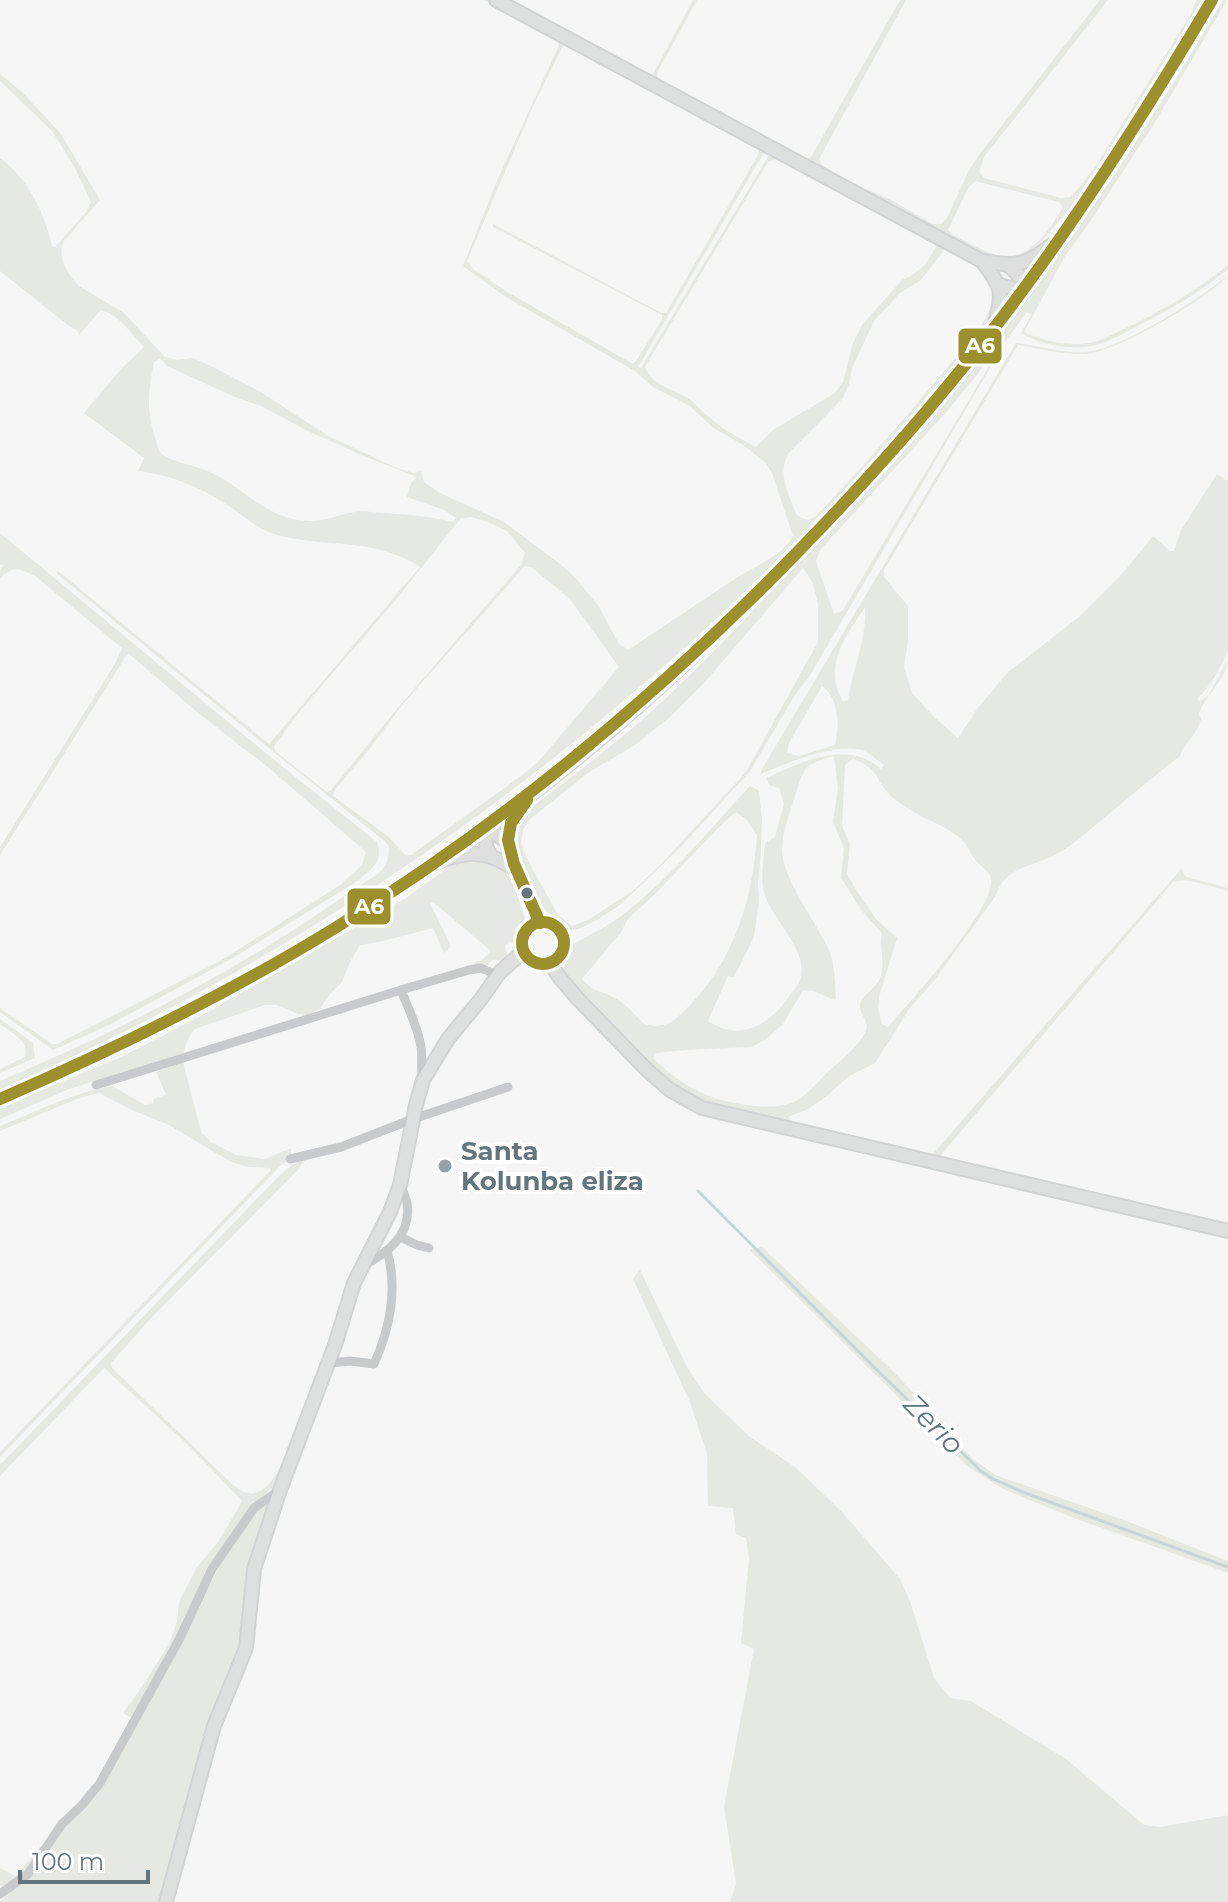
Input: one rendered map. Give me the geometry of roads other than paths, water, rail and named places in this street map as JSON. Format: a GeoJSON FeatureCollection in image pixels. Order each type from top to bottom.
{"type":"FeatureCollection","features":[{"type":"Feature","properties":{"kind":"main road"},"geometry":{"type":"LineString","coordinates":[[0,1099],[78,1065],[212,998],[336,927],[483,828],[621,720],[723,626],[796,553],[920,418],[994,328],[1107,172],[1212,0]]}},
{"type":"Feature","properties":{"kind":"street"},"geometry":{"type":"LineString","coordinates":[[496,0],[982,261],[1007,265],[1026,262],[1062,236]]}},
{"type":"Feature","properties":{"kind":"street"},"geometry":{"type":"LineString","coordinates":[[982,261],[1000,285],[1022,291],[1020,275],[1007,265]]}},
{"type":"Feature","properties":{"kind":"street"},"geometry":{"type":"LineString","coordinates":[[994,328],[1000,285]]}},
{"type":"Feature","properties":{"kind":"street"},"geometry":{"type":"LineString","coordinates":[[540,923],[507,842],[514,815],[546,781]]}},
{"type":"Feature","properties":{"kind":"street"},"geometry":{"type":"LineString","coordinates":[[492,857],[487,849],[483,828],[507,842]]}},
{"type":"Feature","properties":{"kind":"street"},"geometry":{"type":"LineString","coordinates":[[433,864],[460,854],[478,853],[516,870]]}},
{"type":"Feature","properties":{"kind":"street"},"geometry":{"type":"LineString","coordinates":[[540,923],[552,924],[564,939],[561,953],[550,963],[535,962],[524,951],[524,936],[530,927],[540,923]]}},
{"type":"Feature","properties":{"kind":"street"},"geometry":{"type":"LineString","coordinates":[[166,1902],[214,1726],[246,1648],[254,1569],[361,1267],[390,1212],[400,1185],[423,1080],[448,1039],[497,975],[524,951]]}},
{"type":"Feature","properties":{"kind":"street"},"geometry":{"type":"LineString","coordinates":[[550,963],[579,1000],[657,1080],[702,1108],[1228,1231]]}},
{"type":"Feature","properties":{"kind":"street"},"geometry":{"type":"LineString","coordinates":[[96,1085],[481,968],[497,975]]}},
{"type":"Feature","properties":{"kind":"street"},"geometry":{"type":"LineString","coordinates":[[401,990],[419,1035],[423,1080]]}},
{"type":"Feature","properties":{"kind":"street"},"geometry":{"type":"LineString","coordinates":[[290,1159],[341,1147],[508,1087]]}},
{"type":"Feature","properties":{"kind":"street"},"geometry":{"type":"LineString","coordinates":[[361,1267],[387,1251],[404,1230],[407,1204],[400,1185]]}},
{"type":"Feature","properties":{"kind":"street"},"geometry":{"type":"LineString","coordinates":[[400,1237],[429,1248]]}},
{"type":"Feature","properties":{"kind":"street"},"geometry":{"type":"LineString","coordinates":[[329,1363],[350,1361],[374,1364],[387,1330],[392,1296],[387,1251]]}},
{"type":"Feature","properties":{"kind":"street"},"geometry":{"type":"LineString","coordinates":[[0,1894],[28,1874],[62,1824],[100,1783],[180,1638],[212,1569],[254,1508],[280,1490]]}},
{"type":"Feature","properties":{"kind":"waterway","name":"Zerio"},"geometry":{"type":"LineString","coordinates":[[698,1191],[981,1471],[1025,1493],[1228,1567]]}},
{"type":"Feature","properties":{"kind":"place","name":"Santa Kolunba eliza"},"geometry":{"type":"Point","coordinates":[445,1166]}}]}
